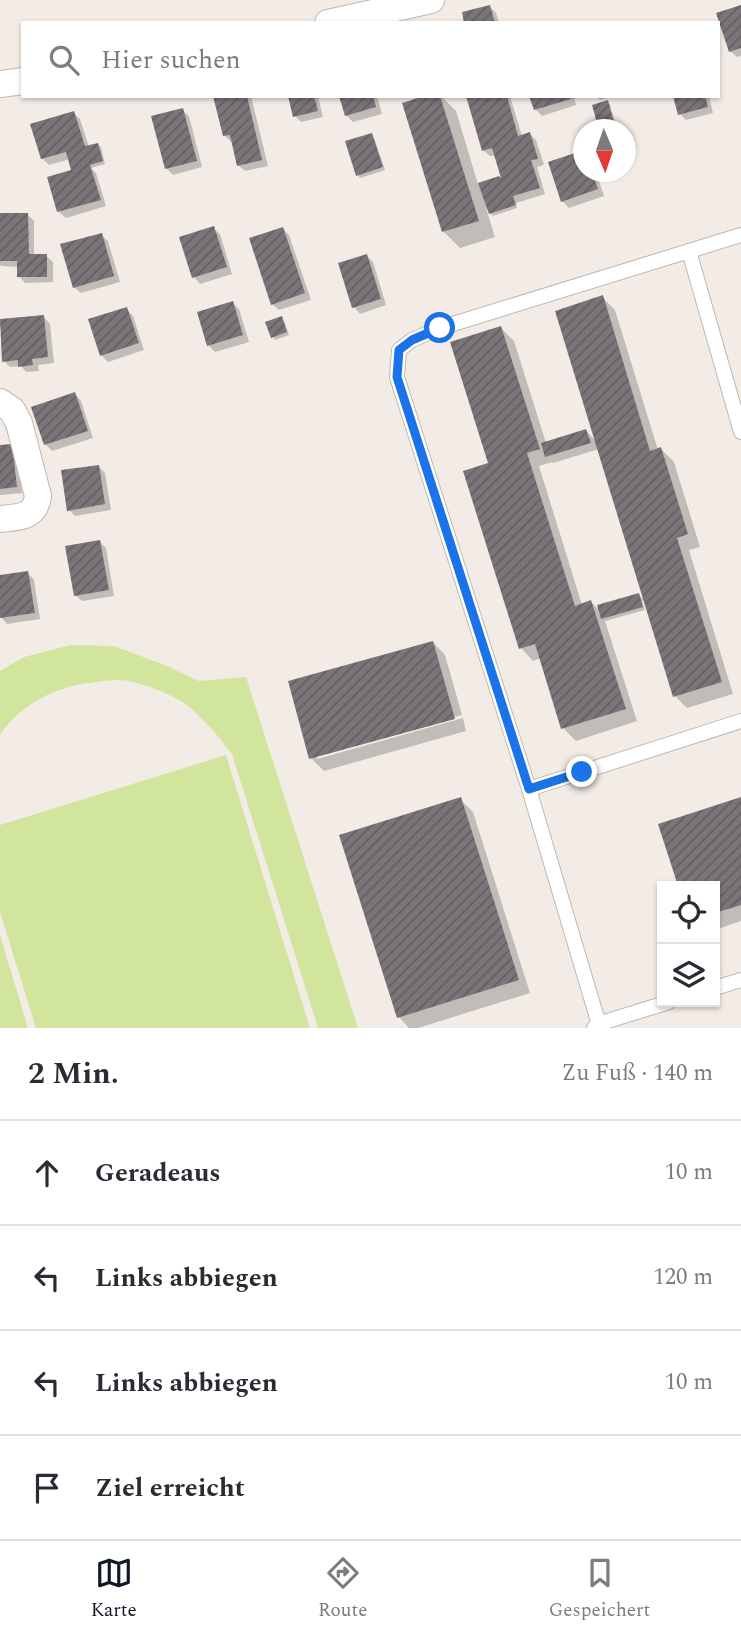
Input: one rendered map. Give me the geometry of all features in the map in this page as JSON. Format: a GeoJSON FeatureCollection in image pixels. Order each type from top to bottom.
{"type":"FeatureCollection","features":[{"type":"Feature","properties":{"kind":"street"},"geometry":{"type":"LineString","coordinates":[[337,21],[431,0]]}},
{"type":"Feature","properties":{"kind":"street"},"geometry":{"type":"LineString","coordinates":[[0,83],[21,81]]}},
{"type":"Feature","properties":{"kind":"street"},"geometry":{"type":"LineString","coordinates":[[0,402],[12,410],[19,423],[38,496],[37,506],[30,513],[0,519]]}},
{"type":"Feature","properties":{"kind":"lane"},"geometry":{"type":"LineString","coordinates":[[657,1006],[597,1026],[529,789],[397,377],[399,350],[412,340],[440,328],[741,235]]}},
{"type":"Feature","properties":{"kind":"lane"},"geometry":{"type":"LineString","coordinates":[[689,251],[741,432]]}},
{"type":"Feature","properties":{"kind":"lane"},"geometry":{"type":"LineString","coordinates":[[529,789],[741,721]]}},
{"type":"Feature","properties":{"kind":"lane"},"geometry":{"type":"LineString","coordinates":[[720,986],[741,980]]}},
{"type":"Feature","properties":{"kind":"green space"},"geometry":{"type":"Polygon","coordinates":[[[71,645],[114,646],[199,681],[246,677],[358,1028],[318,1028],[232,754],[210,727],[184,703],[170,695],[125,681],[82,684],[55,692],[30,705],[9,723],[0,735],[0,671],[24,657],[71,645]]]}},
{"type":"Feature","properties":{"kind":"green space"},"geometry":{"type":"Polygon","coordinates":[[[226,755],[310,1028],[36,1028],[0,912],[0,825],[226,755]]]}},
{"type":"Feature","properties":{"kind":"green space"},"geometry":{"type":"Polygon","coordinates":[[[0,935],[28,1028],[0,1028],[0,935]]]}},
{"type":"Feature","properties":{"kind":"building"},"geometry":{"type":"Polygon","coordinates":[[[490,5],[494,21],[464,21],[462,12],[490,5]]]}},
{"type":"Feature","properties":{"kind":"building"},"geometry":{"type":"Polygon","coordinates":[[[741,5],[741,48],[729,52],[716,13],[741,5]]]}},
{"type":"Feature","properties":{"kind":"building"},"geometry":{"type":"Polygon","coordinates":[[[214,98],[247,98],[262,160],[237,166],[230,135],[223,136],[214,98]]]}},
{"type":"Feature","properties":{"kind":"building"},"geometry":{"type":"Polygon","coordinates":[[[288,98],[315,98],[318,111],[293,117],[288,98]]]}},
{"type":"Feature","properties":{"kind":"building"},"geometry":{"type":"Polygon","coordinates":[[[340,98],[374,98],[376,107],[345,116],[340,98]]]}},
{"type":"Feature","properties":{"kind":"building"},"geometry":{"type":"Polygon","coordinates":[[[418,98],[441,98],[479,221],[442,232],[402,103],[418,98]]]}},
{"type":"Feature","properties":{"kind":"building"},"geometry":{"type":"Polygon","coordinates":[[[467,98],[508,98],[518,136],[530,132],[538,159],[531,160],[540,188],[513,196],[516,205],[489,214],[478,183],[499,176],[501,178],[492,148],[482,151],[467,98]]]}},
{"type":"Feature","properties":{"kind":"building"},"geometry":{"type":"Polygon","coordinates":[[[530,98],[571,99],[534,110],[530,98]]]}},
{"type":"Feature","properties":{"kind":"building"},"geometry":{"type":"Polygon","coordinates":[[[674,98],[706,98],[708,107],[678,115],[674,98]]]}},
{"type":"Feature","properties":{"kind":"building"},"geometry":{"type":"Polygon","coordinates":[[[608,100],[613,119],[596,119],[592,105],[608,100]]]}},
{"type":"Feature","properties":{"kind":"building"},"geometry":{"type":"Polygon","coordinates":[[[183,108],[197,161],[165,169],[151,116],[183,108]]]}},
{"type":"Feature","properties":{"kind":"building"},"geometry":{"type":"Polygon","coordinates":[[[74,111],[85,146],[98,143],[103,161],[90,165],[101,200],[57,212],[47,177],[71,170],[66,152],[41,159],[30,124],[74,111]]]}},
{"type":"Feature","properties":{"kind":"building"},"geometry":{"type":"Polygon","coordinates":[[[372,133],[383,167],[356,176],[345,141],[372,133]]]}},
{"type":"Feature","properties":{"kind":"building"},"geometry":{"type":"Polygon","coordinates":[[[573,154],[573,182],[596,182],[598,189],[561,202],[548,162],[573,154]]]}},
{"type":"Feature","properties":{"kind":"building"},"geometry":{"type":"Polygon","coordinates":[[[0,213],[28,213],[29,254],[47,254],[47,277],[17,277],[17,261],[0,261],[0,213]]]}},
{"type":"Feature","properties":{"kind":"building"},"geometry":{"type":"Polygon","coordinates":[[[214,226],[227,267],[192,278],[179,237],[214,226]]]}},
{"type":"Feature","properties":{"kind":"building"},"geometry":{"type":"Polygon","coordinates":[[[283,227],[305,293],[271,305],[249,238],[283,227]]]}},
{"type":"Feature","properties":{"kind":"building"},"geometry":{"type":"Polygon","coordinates":[[[102,233],[114,276],[73,288],[60,244],[102,233]]]}},
{"type":"Feature","properties":{"kind":"building"},"geometry":{"type":"Polygon","coordinates":[[[367,254],[381,299],[352,308],[338,263],[367,254]]]}},
{"type":"Feature","properties":{"kind":"building"},"geometry":{"type":"Polygon","coordinates":[[[603,295],[650,451],[661,447],[688,534],[677,538],[722,682],[673,697],[555,311],[603,295]]]}},
{"type":"Feature","properties":{"kind":"building"},"geometry":{"type":"Polygon","coordinates":[[[233,301],[243,335],[207,346],[197,312],[233,301]]]}},
{"type":"Feature","properties":{"kind":"building"},"geometry":{"type":"Polygon","coordinates":[[[127,307],[139,343],[100,356],[88,319],[127,307]]]}},
{"type":"Feature","properties":{"kind":"building"},"geometry":{"type":"Polygon","coordinates":[[[44,315],[48,357],[32,359],[33,365],[18,367],[18,360],[2,362],[0,319],[44,315]]]}},
{"type":"Feature","properties":{"kind":"building"},"geometry":{"type":"Polygon","coordinates":[[[282,316],[287,332],[271,338],[265,322],[282,316]]]}},
{"type":"Feature","properties":{"kind":"building"},"geometry":{"type":"Polygon","coordinates":[[[501,326],[540,449],[527,453],[575,606],[591,600],[626,709],[561,729],[535,644],[519,649],[463,471],[488,463],[450,342],[501,326]]]}},
{"type":"Feature","properties":{"kind":"building"},"geometry":{"type":"Polygon","coordinates":[[[75,392],[88,431],[44,445],[31,407],[75,392]]]}},
{"type":"Feature","properties":{"kind":"building"},"geometry":{"type":"Polygon","coordinates":[[[586,429],[591,443],[545,457],[541,443],[586,429]]]}},
{"type":"Feature","properties":{"kind":"building"},"geometry":{"type":"Polygon","coordinates":[[[12,444],[17,487],[0,489],[0,445],[12,444]]]}},
{"type":"Feature","properties":{"kind":"building"},"geometry":{"type":"Polygon","coordinates":[[[99,465],[105,504],[67,511],[61,470],[99,465]]]}},
{"type":"Feature","properties":{"kind":"building"},"geometry":{"type":"Polygon","coordinates":[[[100,540],[109,590],[74,596],[65,546],[100,540]]]}},
{"type":"Feature","properties":{"kind":"building"},"geometry":{"type":"Polygon","coordinates":[[[28,571],[35,613],[0,618],[0,575],[28,571]]]}},
{"type":"Feature","properties":{"kind":"building"},"geometry":{"type":"Polygon","coordinates":[[[639,593],[643,607],[601,619],[597,605],[639,593]]]}},
{"type":"Feature","properties":{"kind":"building"},"geometry":{"type":"Polygon","coordinates":[[[433,641],[455,719],[309,759],[288,681],[433,641]]]}},
{"type":"Feature","properties":{"kind":"building"},"geometry":{"type":"Polygon","coordinates":[[[461,797],[519,980],[397,1018],[339,835],[461,797]]]}},
{"type":"Feature","properties":{"kind":"building"},"geometry":{"type":"Polygon","coordinates":[[[741,797],[741,905],[720,911],[720,881],[676,881],[658,824],[741,797]]]}},
{"type":"Feature","properties":{"kind":"route"},"geometry":{"type":"LineString","coordinates":[[440,328],[412,340],[399,350],[397,377],[529,789],[582,772]]}}]}
